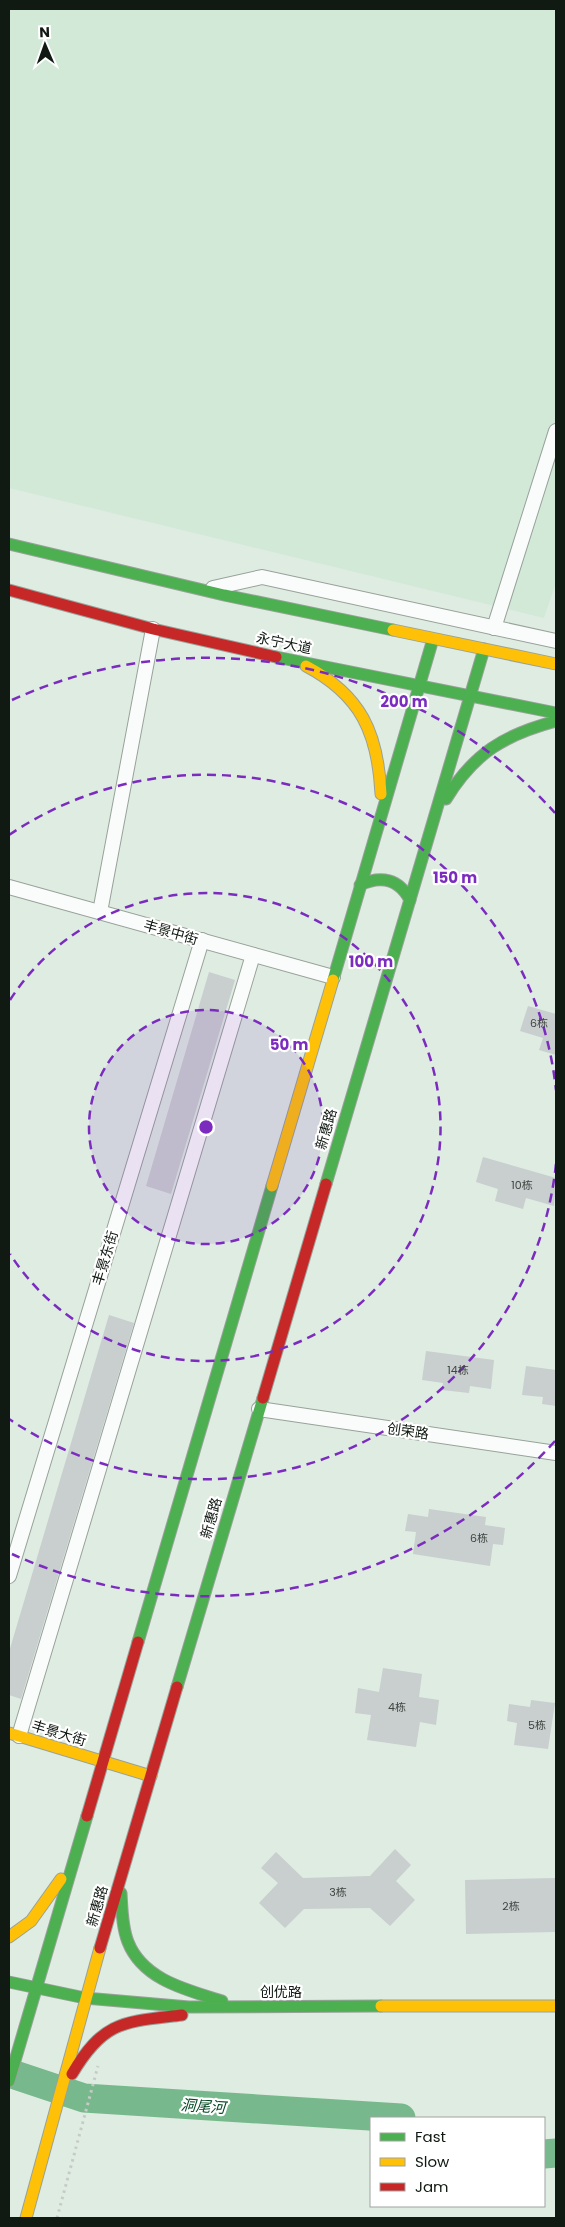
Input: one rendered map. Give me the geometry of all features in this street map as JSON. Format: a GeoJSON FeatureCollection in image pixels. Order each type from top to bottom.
{"type":"FeatureCollection","features":[{"type":"Feature","properties":{"kind":"main road"},"geometry":{"type":"LineString","coordinates":[[9,544],[204,590],[556,664]]}},
{"type":"Feature","properties":{"kind":"main road","name":"永宁大道"},"geometry":{"type":"LineString","coordinates":[[9,590],[153,629],[295,661],[556,713]]}},
{"type":"Feature","properties":{"kind":"main road"},"geometry":{"type":"LineString","coordinates":[[9,2081],[34,1989],[433,639]]}},
{"type":"Feature","properties":{"kind":"main road"},"geometry":{"type":"LineString","coordinates":[[431,828],[484,649]]}},
{"type":"Feature","properties":{"kind":"main road"},"geometry":{"type":"LineString","coordinates":[[295,661],[318,671],[338,686],[356,704],[369,725],[378,749],[382,813]]}},
{"type":"Feature","properties":{"kind":"main road"},"geometry":{"type":"LineString","coordinates":[[431,828],[455,783],[475,760],[499,741],[527,728],[556,721]]}},
{"type":"Feature","properties":{"kind":"main road","name":"新惠路"},"geometry":{"type":"LineString","coordinates":[[26,2218],[85,1998],[431,828]]}},
{"type":"Feature","properties":{"kind":"main road"},"geometry":{"type":"LineString","coordinates":[[360,885],[374,879],[390,880],[402,887],[410,900]]}},
{"type":"Feature","properties":{"kind":"main road","name":"丰景大街"},"geometry":{"type":"LineString","coordinates":[[14,1735],[151,1776]]}},
{"type":"Feature","properties":{"kind":"main road"},"geometry":{"type":"LineString","coordinates":[[9,1937],[31,1921],[72,1862]]}},
{"type":"Feature","properties":{"kind":"main road"},"geometry":{"type":"LineString","coordinates":[[120,1879],[123,1925],[128,1943],[144,1966],[166,1983],[241,2007]]}},
{"type":"Feature","properties":{"kind":"main road","name":"创优路"},"geometry":{"type":"LineString","coordinates":[[9,1982],[34,1989],[85,1998],[137,2004],[241,2007],[556,2006]]}},
{"type":"Feature","properties":{"kind":"main road"},"geometry":{"type":"LineString","coordinates":[[56,2104],[84,2051],[97,2037],[113,2027],[131,2022],[241,2007]]}},
{"type":"Feature","properties":{"kind":"street"},"geometry":{"type":"LineString","coordinates":[[494,628],[556,431]]}},
{"type":"Feature","properties":{"kind":"street"},"geometry":{"type":"LineString","coordinates":[[204,590],[262,577],[556,641]]}},
{"type":"Feature","properties":{"kind":"street"},"geometry":{"type":"LineString","coordinates":[[100,912],[153,629]]}},
{"type":"Feature","properties":{"kind":"street","name":"丰景中街"},"geometry":{"type":"LineString","coordinates":[[9,887],[333,977]]}},
{"type":"Feature","properties":{"kind":"street","name":"丰景东街"},"geometry":{"type":"LineString","coordinates":[[9,1576],[202,940]]}},
{"type":"Feature","properties":{"kind":"street"},"geometry":{"type":"LineString","coordinates":[[14,1735],[252,954]]}},
{"type":"Feature","properties":{"kind":"street","name":"创荣路"},"geometry":{"type":"LineString","coordinates":[[259,1409],[556,1453]]}},
{"type":"Feature","properties":{"kind":"path"},"geometry":{"type":"LineString","coordinates":[[57,2218],[100,2058]]}},
{"type":"Feature","properties":{"kind":"shaded area"},"geometry":{"type":"Polygon","coordinates":[[[9,9],[556,9],[556,583],[544,618],[9,488],[9,9]]]}},
{"type":"Feature","properties":{"kind":"building"},"geometry":{"type":"Polygon","coordinates":[[[209,972],[235,980],[171,1194],[146,1186],[209,972]]]}},
{"type":"Feature","properties":{"kind":"building"},"geometry":{"type":"Polygon","coordinates":[[[528,1006],[556,1014],[556,1055],[539,1050],[543,1038],[520,1031],[528,1006]]]}},
{"type":"Feature","properties":{"kind":"building"},"geometry":{"type":"Polygon","coordinates":[[[483,1157],[556,1178],[554,1206],[526,1198],[523,1209],[495,1201],[498,1189],[476,1182],[483,1157]]]}},
{"type":"Feature","properties":{"kind":"building"},"geometry":{"type":"Polygon","coordinates":[[[109,1315],[134,1323],[21,1699],[9,1695],[9,1652],[109,1315]]]}},
{"type":"Feature","properties":{"kind":"building"},"geometry":{"type":"Polygon","coordinates":[[[426,1351],[494,1360],[491,1389],[470,1386],[469,1393],[442,1390],[443,1383],[422,1380],[426,1351]]]}},
{"type":"Feature","properties":{"kind":"building"},"geometry":{"type":"Polygon","coordinates":[[[526,1366],[556,1370],[556,1406],[542,1404],[543,1397],[522,1395],[526,1366]]]}},
{"type":"Feature","properties":{"kind":"building"},"geometry":{"type":"Polygon","coordinates":[[[429,1509],[486,1517],[485,1525],[505,1528],[503,1545],[493,1544],[490,1566],[413,1554],[416,1532],[405,1531],[408,1514],[428,1517],[429,1509]]]}},
{"type":"Feature","properties":{"kind":"building"},"geometry":{"type":"Polygon","coordinates":[[[383,1668],[422,1674],[419,1697],[439,1700],[436,1725],[420,1722],[416,1747],[367,1740],[371,1715],[355,1713],[358,1688],[379,1692],[383,1668]]]}},
{"type":"Feature","properties":{"kind":"building"},"geometry":{"type":"Polygon","coordinates":[[[531,1700],[555,1703],[548,1749],[514,1745],[517,1723],[507,1721],[509,1704],[530,1707],[531,1700]]]}},
{"type":"Feature","properties":{"kind":"building"},"geometry":{"type":"Polygon","coordinates":[[[395,1849],[411,1865],[396,1881],[415,1900],[390,1926],[370,1908],[304,1909],[285,1928],[259,1903],[278,1883],[261,1868],[276,1852],[303,1878],[370,1876],[395,1849]]]}},
{"type":"Feature","properties":{"kind":"building"},"geometry":{"type":"Polygon","coordinates":[[[556,1878],[556,1932],[466,1934],[465,1880],[556,1878]]]}},
{"type":"Feature","properties":{"kind":"waterway","name":"洞尾河"},"geometry":{"type":"LineString","coordinates":[[9,2073],[84,2098],[385,2117]]}},
{"type":"Feature","properties":{"kind":"waterway","name":"洞尾河"},"geometry":{"type":"LineString","coordinates":[[545,2154],[556,2153]]}},
{"type":"Feature","properties":{"kind":"traffic: fast"},"geometry":{"type":"LineString","coordinates":[[9,544],[224,595],[393,630]]}},
{"type":"Feature","properties":{"kind":"traffic: fast"},"geometry":{"type":"LineString","coordinates":[[333,980],[433,639]]}},
{"type":"Feature","properties":{"kind":"traffic: fast"},"geometry":{"type":"LineString","coordinates":[[326,1184],[484,649]]}},
{"type":"Feature","properties":{"kind":"traffic: fast"},"geometry":{"type":"LineString","coordinates":[[276,657],[556,713]]}},
{"type":"Feature","properties":{"kind":"traffic: fast"},"geometry":{"type":"LineString","coordinates":[[446,799],[468,769],[492,748],[537,726],[556,721]]}},
{"type":"Feature","properties":{"kind":"traffic: fast"},"geometry":{"type":"LineString","coordinates":[[360,885],[375,880],[389,881],[400,887],[410,900]]}},
{"type":"Feature","properties":{"kind":"traffic: fast"},"geometry":{"type":"LineString","coordinates":[[138,1642],[272,1186]]}},
{"type":"Feature","properties":{"kind":"traffic: fast"},"geometry":{"type":"LineString","coordinates":[[177,1687],[263,1398]]}},
{"type":"Feature","properties":{"kind":"traffic: fast"},"geometry":{"type":"LineString","coordinates":[[9,2081],[87,1816]]}},
{"type":"Feature","properties":{"kind":"traffic: fast"},"geometry":{"type":"LineString","coordinates":[[121,1893],[126,1936],[135,1955],[144,1966],[181,1988],[222,2001]]}},
{"type":"Feature","properties":{"kind":"traffic: fast"},"geometry":{"type":"LineString","coordinates":[[9,1982],[85,1998],[189,2007],[381,2006]]}},
{"type":"Feature","properties":{"kind":"traffic: slow"},"geometry":{"type":"LineString","coordinates":[[393,630],[556,664]]}},
{"type":"Feature","properties":{"kind":"traffic: slow"},"geometry":{"type":"LineString","coordinates":[[306,666],[325,677],[340,690],[353,703],[363,718],[376,752],[381,794]]}},
{"type":"Feature","properties":{"kind":"traffic: slow"},"geometry":{"type":"LineString","coordinates":[[272,1186],[333,980]]}},
{"type":"Feature","properties":{"kind":"traffic: slow"},"geometry":{"type":"LineString","coordinates":[[9,1733],[151,1776]]}},
{"type":"Feature","properties":{"kind":"traffic: slow"},"geometry":{"type":"LineString","coordinates":[[9,1937],[31,1921],[61,1879]]}},
{"type":"Feature","properties":{"kind":"traffic: slow"},"geometry":{"type":"LineString","coordinates":[[26,2218],[100,1948]]}},
{"type":"Feature","properties":{"kind":"traffic: slow"},"geometry":{"type":"LineString","coordinates":[[381,2006],[556,2006]]}},
{"type":"Feature","properties":{"kind":"traffic: jam"},"geometry":{"type":"LineString","coordinates":[[9,590],[153,629],[276,657]]}},
{"type":"Feature","properties":{"kind":"traffic: jam"},"geometry":{"type":"LineString","coordinates":[[263,1398],[326,1184]]}},
{"type":"Feature","properties":{"kind":"traffic: jam"},"geometry":{"type":"LineString","coordinates":[[87,1816],[138,1642]]}},
{"type":"Feature","properties":{"kind":"traffic: jam"},"geometry":{"type":"LineString","coordinates":[[100,1948],[177,1687]]}},
{"type":"Feature","properties":{"kind":"traffic: jam"},"geometry":{"type":"LineString","coordinates":[[72,2074],[95,2043],[106,2033],[117,2027],[145,2020],[182,2015]]}}]}
